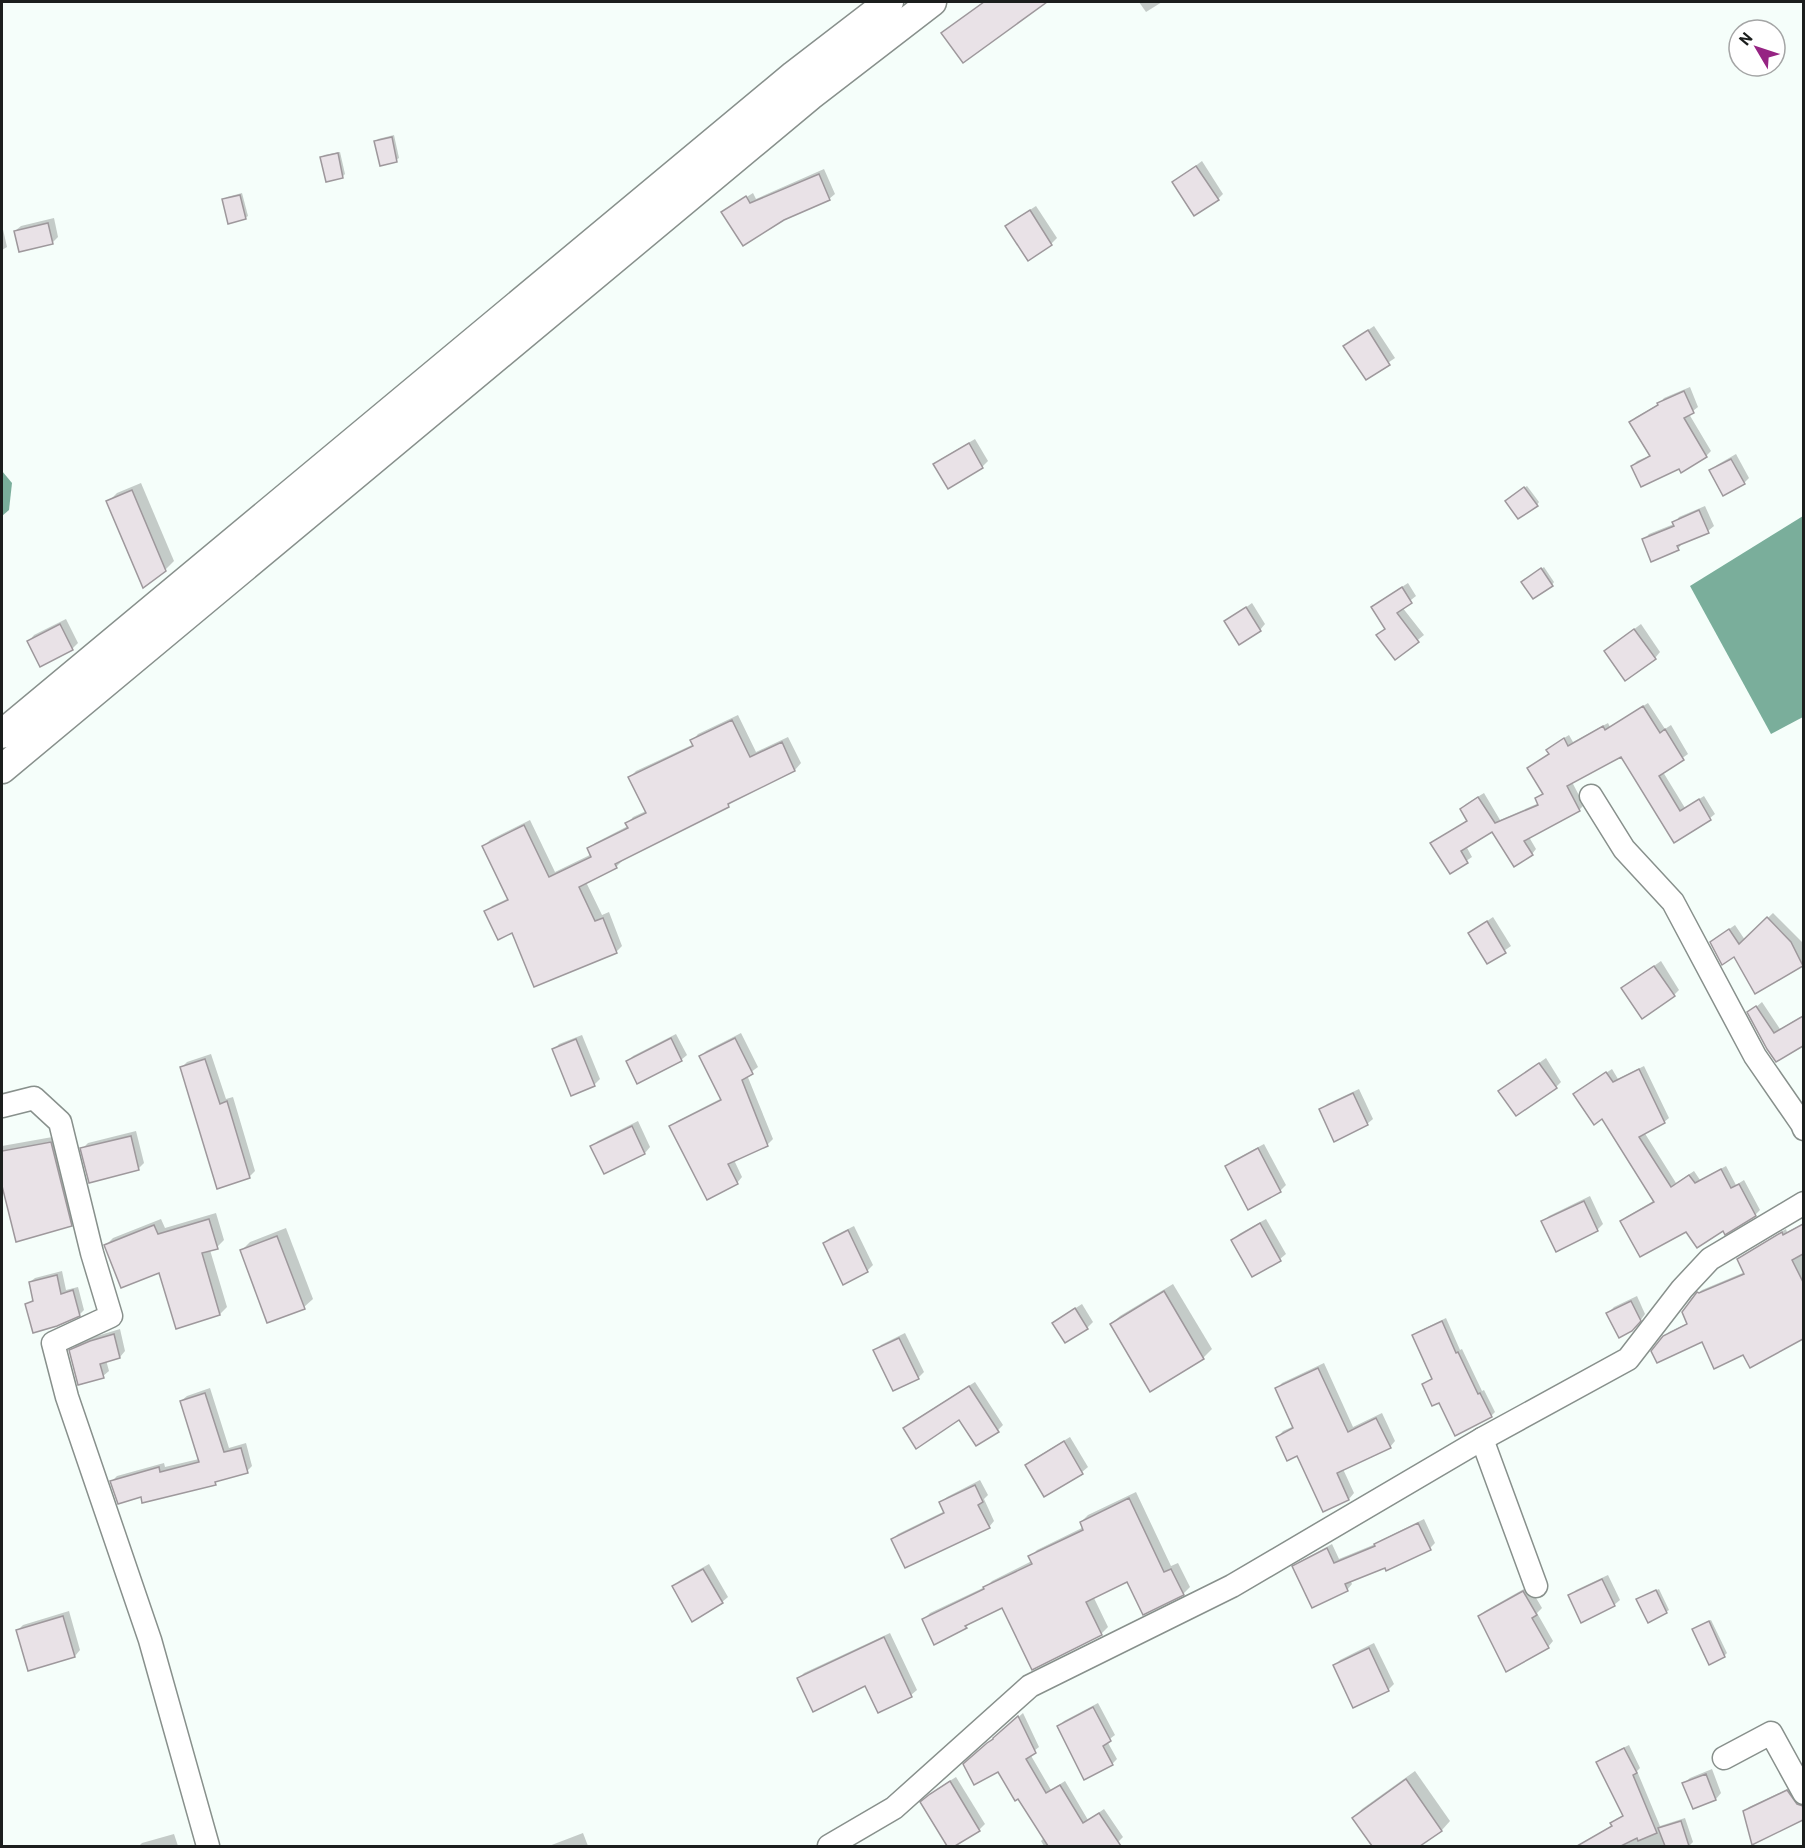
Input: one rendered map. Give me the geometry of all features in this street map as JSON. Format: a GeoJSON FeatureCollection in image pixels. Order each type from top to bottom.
{"type":"FeatureCollection","features":[{"type":"Feature","properties":{"kind":"main road"},"geometry":{"type":"LineString","coordinates":[[2,734],[794,75],[889,2]]}},
{"type":"Feature","properties":{"kind":"main road"},"geometry":{"type":"LineString","coordinates":[[2,769],[801,104],[932,2]]}},
{"type":"Feature","properties":{"kind":"street"},"geometry":{"type":"LineString","coordinates":[[1591,796],[1624,849],[1673,902],[1755,1056],[1802,1124],[1803,1129]]}},
{"type":"Feature","properties":{"kind":"street"},"geometry":{"type":"LineString","coordinates":[[2,1106],[34,1098],[60,1122],[92,1253],[111,1316],[53,1343],[67,1396],[150,1640],[208,1846]]}},
{"type":"Feature","properties":{"kind":"street"},"geometry":{"type":"LineString","coordinates":[[829,1846],[894,1809],[1030,1686],[1232,1586],[1482,1439],[1628,1359],[1682,1289],[1710,1259],[1803,1203]]}},
{"type":"Feature","properties":{"kind":"street"},"geometry":{"type":"LineString","coordinates":[[1482,1439],[1536,1586]]}},
{"type":"Feature","properties":{"kind":"street"},"geometry":{"type":"LineString","coordinates":[[1724,1758],[1771,1734],[1803,1793]]}},
{"type":"Feature","properties":{"kind":"shaded area"},"geometry":{"type":"Polygon","coordinates":[[[2,471],[12,483],[9,510],[2,516],[2,471]]]}},
{"type":"Feature","properties":{"kind":"shaded area"},"geometry":{"type":"Polygon","coordinates":[[[1803,516],[1803,717],[1771,734],[1690,586],[1803,516]]]}},
{"type":"Feature","properties":{"kind":"building"},"geometry":{"type":"Polygon","coordinates":[[[984,2],[1047,2],[963,63],[941,33],[984,2]]]}},
{"type":"Feature","properties":{"kind":"building"},"geometry":{"type":"Polygon","coordinates":[[[392,137],[397,162],[380,166],[374,141],[392,137]]]}},
{"type":"Feature","properties":{"kind":"building"},"geometry":{"type":"Polygon","coordinates":[[[338,153],[343,178],[326,182],[320,157],[338,153]]]}},
{"type":"Feature","properties":{"kind":"building"},"geometry":{"type":"Polygon","coordinates":[[[1196,166],[1219,200],[1194,216],[1172,182],[1196,166]]]}},
{"type":"Feature","properties":{"kind":"building"},"geometry":{"type":"Polygon","coordinates":[[[819,174],[830,200],[784,220],[743,246],[721,212],[746,196],[750,203],[819,174]]]}},
{"type":"Feature","properties":{"kind":"building"},"geometry":{"type":"Polygon","coordinates":[[[240,195],[246,219],[228,224],[222,199],[240,195]]]}},
{"type":"Feature","properties":{"kind":"building"},"geometry":{"type":"Polygon","coordinates":[[[1030,210],[1052,245],[1028,261],[1005,226],[1030,210]]]}},
{"type":"Feature","properties":{"kind":"building"},"geometry":{"type":"Polygon","coordinates":[[[48,223],[53,244],[19,252],[14,231],[48,223]]]}},
{"type":"Feature","properties":{"kind":"building"},"geometry":{"type":"Polygon","coordinates":[[[1368,330],[1390,365],[1366,380],[1343,346],[1368,330]]]}},
{"type":"Feature","properties":{"kind":"building"},"geometry":{"type":"Polygon","coordinates":[[[1684,391],[1694,413],[1684,418],[1707,457],[1681,473],[1679,469],[1641,487],[1631,466],[1650,456],[1629,422],[1658,405],[1657,403],[1684,391]]]}},
{"type":"Feature","properties":{"kind":"building"},"geometry":{"type":"Polygon","coordinates":[[[969,443],[983,468],[948,489],[933,464],[969,443]]]}},
{"type":"Feature","properties":{"kind":"building"},"geometry":{"type":"Polygon","coordinates":[[[1731,459],[1745,484],[1723,496],[1709,470],[1731,459]]]}},
{"type":"Feature","properties":{"kind":"building"},"geometry":{"type":"Polygon","coordinates":[[[1524,487],[1538,506],[1518,519],[1505,501],[1524,487]]]}},
{"type":"Feature","properties":{"kind":"building"},"geometry":{"type":"Polygon","coordinates":[[[132,490],[166,571],[143,588],[106,501],[132,490]]]}},
{"type":"Feature","properties":{"kind":"building"},"geometry":{"type":"Polygon","coordinates":[[[1699,510],[1709,533],[1677,546],[1679,550],[1651,562],[1642,539],[1674,526],[1672,522],[1699,510]]]}},
{"type":"Feature","properties":{"kind":"building"},"geometry":{"type":"Polygon","coordinates":[[[1541,568],[1553,586],[1533,599],[1521,582],[1541,568]]]}},
{"type":"Feature","properties":{"kind":"building"},"geometry":{"type":"Polygon","coordinates":[[[1402,587],[1412,603],[1397,613],[1419,642],[1395,660],[1376,635],[1385,629],[1371,607],[1402,587]]]}},
{"type":"Feature","properties":{"kind":"building"},"geometry":{"type":"Polygon","coordinates":[[[1246,607],[1261,631],[1239,645],[1224,621],[1246,607]]]}},
{"type":"Feature","properties":{"kind":"building"},"geometry":{"type":"Polygon","coordinates":[[[60,624],[73,650],[40,667],[27,641],[60,624]]]}},
{"type":"Feature","properties":{"kind":"building"},"geometry":{"type":"Polygon","coordinates":[[[1634,629],[1656,659],[1625,681],[1604,651],[1634,629]]]}},
{"type":"Feature","properties":{"kind":"building"},"geometry":{"type":"Polygon","coordinates":[[[1643,706],[1660,733],[1665,729],[1684,760],[1659,776],[1680,811],[1699,799],[1711,820],[1674,843],[1621,757],[1567,786],[1580,811],[1524,841],[1533,855],[1514,867],[1492,832],[1461,851],[1468,863],[1450,874],[1430,843],[1467,821],[1460,809],[1478,797],[1495,823],[1538,805],[1535,798],[1543,794],[1527,768],[1549,754],[1546,750],[1564,738],[1568,746],[1603,726],[1605,730],[1643,706]]]}},
{"type":"Feature","properties":{"kind":"building"},"geometry":{"type":"Polygon","coordinates":[[[732,720],[750,757],[782,742],[795,771],[615,864],[617,868],[579,887],[595,921],[603,918],[617,953],[534,987],[512,933],[498,940],[484,911],[508,900],[482,846],[524,825],[549,877],[591,857],[587,848],[628,828],[625,823],[646,813],[628,777],[693,746],[690,740],[732,720]]]}},
{"type":"Feature","properties":{"kind":"building"},"geometry":{"type":"Polygon","coordinates":[[[1767,917],[1791,942],[1803,966],[1755,994],[1734,957],[1722,965],[1710,942],[1729,929],[1739,944],[1767,917]]]}},
{"type":"Feature","properties":{"kind":"building"},"geometry":{"type":"Polygon","coordinates":[[[1487,921],[1506,953],[1487,964],[1468,933],[1487,921]]]}},
{"type":"Feature","properties":{"kind":"building"},"geometry":{"type":"Polygon","coordinates":[[[1654,966],[1675,996],[1642,1019],[1621,988],[1654,966]]]}},
{"type":"Feature","properties":{"kind":"building"},"geometry":{"type":"Polygon","coordinates":[[[1756,1006],[1774,1033],[1803,1016],[1803,1046],[1776,1062],[1747,1012],[1756,1006]]]}},
{"type":"Feature","properties":{"kind":"building"},"geometry":{"type":"Polygon","coordinates":[[[671,1038],[682,1061],[637,1084],[626,1061],[671,1038]]]}},
{"type":"Feature","properties":{"kind":"building"},"geometry":{"type":"Polygon","coordinates":[[[735,1038],[753,1074],[742,1080],[768,1146],[728,1164],[738,1184],[707,1200],[669,1126],[721,1100],[699,1056],[735,1038]]]}},
{"type":"Feature","properties":{"kind":"building"},"geometry":{"type":"Polygon","coordinates":[[[576,1039],[595,1086],[571,1096],[552,1049],[576,1039]]]}},
{"type":"Feature","properties":{"kind":"building"},"geometry":{"type":"Polygon","coordinates":[[[205,1059],[220,1104],[227,1101],[250,1178],[217,1189],[180,1067],[205,1059]]]}},
{"type":"Feature","properties":{"kind":"building"},"geometry":{"type":"Polygon","coordinates":[[[1539,1063],[1557,1088],[1516,1116],[1498,1091],[1539,1063]]]}},
{"type":"Feature","properties":{"kind":"building"},"geometry":{"type":"Polygon","coordinates":[[[1639,1069],[1665,1123],[1639,1137],[1671,1187],[1689,1175],[1695,1183],[1721,1169],[1731,1188],[1739,1184],[1756,1216],[1725,1235],[1723,1231],[1697,1248],[1686,1232],[1640,1257],[1620,1221],[1654,1202],[1602,1119],[1594,1125],[1573,1094],[1606,1072],[1613,1082],[1639,1069]]]}},
{"type":"Feature","properties":{"kind":"building"},"geometry":{"type":"Polygon","coordinates":[[[1353,1093],[1368,1125],[1334,1142],[1319,1109],[1353,1093]]]}},
{"type":"Feature","properties":{"kind":"building"},"geometry":{"type":"Polygon","coordinates":[[[632,1126],[645,1154],[604,1174],[590,1146],[632,1126]]]}},
{"type":"Feature","properties":{"kind":"building"},"geometry":{"type":"Polygon","coordinates":[[[131,1136],[139,1170],[89,1183],[80,1148],[131,1136]]]}},
{"type":"Feature","properties":{"kind":"building"},"geometry":{"type":"Polygon","coordinates":[[[51,1142],[72,1226],[16,1242],[2,1186],[2,1151],[51,1142]]]}},
{"type":"Feature","properties":{"kind":"building"},"geometry":{"type":"Polygon","coordinates":[[[1258,1148],[1281,1192],[1248,1210],[1225,1166],[1258,1148]]]}},
{"type":"Feature","properties":{"kind":"building"},"geometry":{"type":"Polygon","coordinates":[[[1584,1201],[1598,1231],[1556,1252],[1541,1221],[1584,1201]]]}},
{"type":"Feature","properties":{"kind":"building"},"geometry":{"type":"Polygon","coordinates":[[[209,1219],[218,1249],[202,1253],[220,1315],[176,1329],[159,1273],[121,1288],[104,1245],[154,1225],[158,1234],[209,1219]]]}},
{"type":"Feature","properties":{"kind":"building"},"geometry":{"type":"Polygon","coordinates":[[[1260,1223],[1281,1261],[1252,1277],[1231,1240],[1260,1223]]]}},
{"type":"Feature","properties":{"kind":"building"},"geometry":{"type":"Polygon","coordinates":[[[1803,1224],[1803,1254],[1792,1260],[1803,1282],[1803,1339],[1750,1368],[1743,1355],[1714,1369],[1702,1342],[1657,1363],[1651,1351],[1663,1336],[1687,1324],[1682,1312],[1697,1292],[1744,1274],[1737,1259],[1782,1232],[1783,1235],[1803,1224]]]}},
{"type":"Feature","properties":{"kind":"building"},"geometry":{"type":"Polygon","coordinates":[[[848,1230],[868,1272],[843,1285],[823,1243],[848,1230]]]}},
{"type":"Feature","properties":{"kind":"building"},"geometry":{"type":"Polygon","coordinates":[[[277,1236],[305,1309],[267,1323],[240,1250],[277,1236]]]}},
{"type":"Feature","properties":{"kind":"building"},"geometry":{"type":"Polygon","coordinates":[[[57,1275],[61,1294],[73,1290],[80,1316],[33,1333],[25,1304],[33,1301],[29,1282],[57,1275]]]}},
{"type":"Feature","properties":{"kind":"building"},"geometry":{"type":"Polygon","coordinates":[[[1164,1291],[1204,1359],[1150,1392],[1110,1324],[1164,1291]]]}},
{"type":"Feature","properties":{"kind":"building"},"geometry":{"type":"Polygon","coordinates":[[[1631,1301],[1641,1321],[1632,1331],[1619,1338],[1606,1313],[1631,1301]]]}},
{"type":"Feature","properties":{"kind":"building"},"geometry":{"type":"Polygon","coordinates":[[[1075,1308],[1088,1329],[1065,1343],[1052,1323],[1075,1308]]]}},
{"type":"Feature","properties":{"kind":"building"},"geometry":{"type":"Polygon","coordinates":[[[1442,1321],[1456,1353],[1458,1352],[1492,1417],[1455,1436],[1439,1403],[1432,1406],[1422,1384],[1432,1379],[1412,1335],[1442,1321]]]}},
{"type":"Feature","properties":{"kind":"building"},"geometry":{"type":"Polygon","coordinates":[[[114,1334],[120,1358],[100,1364],[104,1378],[78,1385],[69,1350],[114,1334]]]}},
{"type":"Feature","properties":{"kind":"building"},"geometry":{"type":"Polygon","coordinates":[[[899,1338],[919,1379],[893,1391],[873,1350],[899,1338]]]}},
{"type":"Feature","properties":{"kind":"building"},"geometry":{"type":"Polygon","coordinates":[[[1318,1368],[1348,1432],[1376,1418],[1391,1448],[1337,1473],[1349,1500],[1323,1512],[1297,1456],[1287,1461],[1276,1437],[1293,1428],[1275,1388],[1318,1368]]]}},
{"type":"Feature","properties":{"kind":"building"},"geometry":{"type":"Polygon","coordinates":[[[969,1386],[999,1432],[976,1446],[959,1420],[916,1449],[903,1428],[969,1386]]]}},
{"type":"Feature","properties":{"kind":"building"},"geometry":{"type":"Polygon","coordinates":[[[205,1393],[224,1452],[241,1448],[248,1473],[215,1482],[216,1485],[142,1503],[141,1497],[118,1504],[110,1481],[159,1467],[160,1472],[199,1462],[180,1401],[205,1393]]]}},
{"type":"Feature","properties":{"kind":"building"},"geometry":{"type":"Polygon","coordinates":[[[1064,1441],[1083,1474],[1044,1497],[1025,1465],[1064,1441]]]}},
{"type":"Feature","properties":{"kind":"building"},"geometry":{"type":"Polygon","coordinates":[[[975,1485],[983,1502],[978,1505],[990,1528],[905,1568],[891,1539],[944,1513],[939,1502],[975,1485]]]}},
{"type":"Feature","properties":{"kind":"building"},"geometry":{"type":"Polygon","coordinates":[[[1129,1498],[1164,1572],[1171,1569],[1184,1595],[1143,1615],[1127,1582],[1086,1602],[1102,1635],[1032,1670],[1002,1608],[965,1626],[967,1628],[934,1645],[922,1619],[1032,1564],[1028,1556],[1083,1530],[1080,1522],[1129,1498]]]}},
{"type":"Feature","properties":{"kind":"building"},"geometry":{"type":"Polygon","coordinates":[[[1418,1523],[1431,1550],[1386,1571],[1385,1568],[1345,1584],[1348,1591],[1312,1608],[1292,1566],[1327,1548],[1334,1563],[1375,1546],[1374,1544],[1418,1523]]]}},
{"type":"Feature","properties":{"kind":"building"},"geometry":{"type":"Polygon","coordinates":[[[703,1569],[723,1603],[692,1622],[672,1586],[703,1569]]]}},
{"type":"Feature","properties":{"kind":"building"},"geometry":{"type":"Polygon","coordinates":[[[1602,1579],[1615,1606],[1581,1623],[1568,1595],[1602,1579]]]}},
{"type":"Feature","properties":{"kind":"building"},"geometry":{"type":"Polygon","coordinates":[[[1656,1590],[1667,1613],[1648,1623],[1636,1599],[1656,1590]]]}},
{"type":"Feature","properties":{"kind":"building"},"geometry":{"type":"Polygon","coordinates":[[[1523,1591],[1537,1615],[1532,1618],[1549,1648],[1506,1672],[1478,1616],[1523,1591]]]}},
{"type":"Feature","properties":{"kind":"building"},"geometry":{"type":"Polygon","coordinates":[[[63,1616],[75,1657],[28,1671],[16,1630],[63,1616]]]}},
{"type":"Feature","properties":{"kind":"building"},"geometry":{"type":"Polygon","coordinates":[[[1709,1621],[1725,1657],[1709,1665],[1692,1629],[1709,1621]]]}},
{"type":"Feature","properties":{"kind":"building"},"geometry":{"type":"Polygon","coordinates":[[[884,1637],[912,1697],[878,1713],[865,1686],[813,1712],[797,1678],[884,1637]]]}},
{"type":"Feature","properties":{"kind":"building"},"geometry":{"type":"Polygon","coordinates":[[[1369,1648],[1389,1691],[1353,1708],[1333,1665],[1369,1648]]]}},
{"type":"Feature","properties":{"kind":"building"},"geometry":{"type":"Polygon","coordinates":[[[1093,1707],[1111,1741],[1103,1746],[1113,1765],[1084,1780],[1057,1726],[1093,1707]]]}},
{"type":"Feature","properties":{"kind":"building"},"geometry":{"type":"Polygon","coordinates":[[[1018,1716],[1036,1753],[1026,1759],[1046,1793],[1060,1785],[1083,1823],[1099,1813],[1121,1846],[1048,1846],[1018,1799],[1015,1801],[998,1772],[974,1785],[963,1764],[1018,1716]]]}},
{"type":"Feature","properties":{"kind":"building"},"geometry":{"type":"Polygon","coordinates":[[[1624,1748],[1637,1773],[1633,1775],[1657,1833],[1638,1841],[1637,1838],[1621,1846],[1577,1846],[1612,1826],[1610,1823],[1623,1816],[1596,1762],[1624,1748]]]}},
{"type":"Feature","properties":{"kind":"building"},"geometry":{"type":"Polygon","coordinates":[[[1706,1774],[1716,1800],[1693,1809],[1682,1783],[1706,1774]]]}},
{"type":"Feature","properties":{"kind":"building"},"geometry":{"type":"Polygon","coordinates":[[[1406,1779],[1442,1831],[1420,1846],[1372,1846],[1352,1818],[1406,1779]]]}},
{"type":"Feature","properties":{"kind":"building"},"geometry":{"type":"Polygon","coordinates":[[[950,1781],[980,1831],[955,1846],[947,1846],[920,1802],[950,1781]]]}},
{"type":"Feature","properties":{"kind":"building"},"geometry":{"type":"Polygon","coordinates":[[[1787,1790],[1797,1804],[1803,1806],[1803,1820],[1752,1845],[1743,1811],[1787,1790]]]}},
{"type":"Feature","properties":{"kind":"building"},"geometry":{"type":"Polygon","coordinates":[[[1681,1821],[1689,1846],[1665,1846],[1658,1828],[1681,1821]]]}}]}
